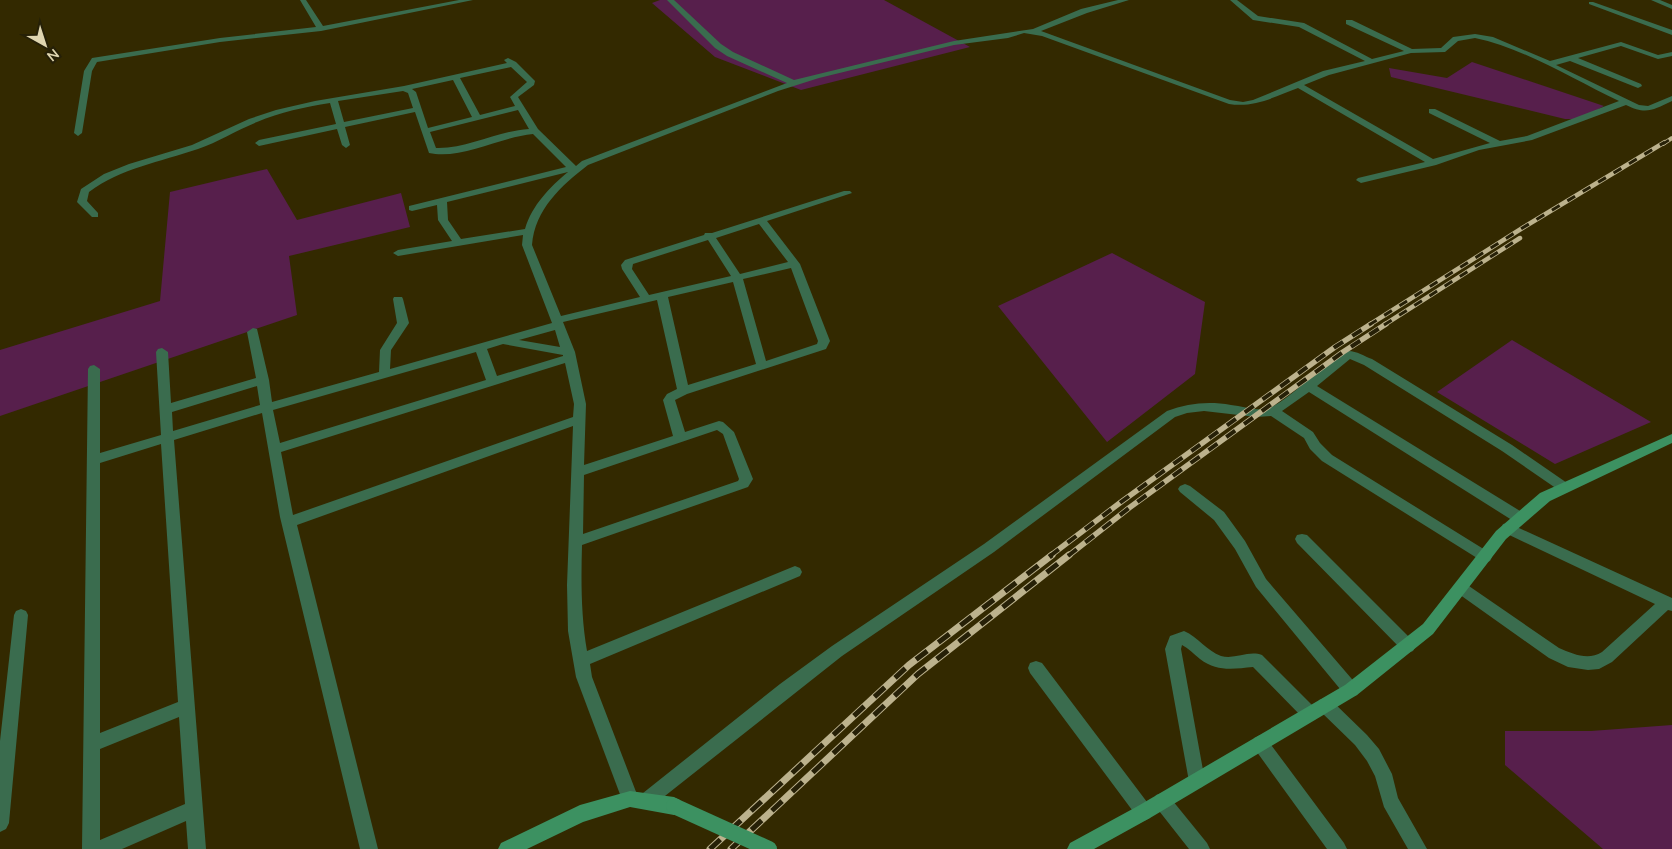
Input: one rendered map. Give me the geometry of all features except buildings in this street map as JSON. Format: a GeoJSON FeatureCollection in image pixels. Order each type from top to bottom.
{"type":"FeatureCollection","features":[{"type":"Feature","properties":{"kind":"main road"},"geometry":{"type":"LineString","coordinates":[[1076,849],[1144,812],[1351,690],[1428,629],[1486,557],[1501,535],[1545,497],[1672,438]]}},
{"type":"Feature","properties":{"kind":"main road"},"geometry":{"type":"LineString","coordinates":[[507,849],[580,814],[637,800],[674,806],[768,849]]}},
{"type":"Feature","properties":{"kind":"street"},"geometry":{"type":"LineString","coordinates":[[303,0],[322,29]]}},
{"type":"Feature","properties":{"kind":"street"},"geometry":{"type":"LineString","coordinates":[[78,133],[88,71],[95,60],[220,40],[322,29],[441,3],[470,0]]}},
{"type":"Feature","properties":{"kind":"street"},"geometry":{"type":"LineString","coordinates":[[671,0],[718,46],[730,54],[794,83]]}},
{"type":"Feature","properties":{"kind":"street"},"geometry":{"type":"LineString","coordinates":[[412,208],[574,169],[608,154],[794,83],[954,43],[1034,31],[1084,11],[1126,0]]}},
{"type":"Feature","properties":{"kind":"street"},"geometry":{"type":"LineString","coordinates":[[1233,0],[1256,18],[1301,25],[1373,62]]}},
{"type":"Feature","properties":{"kind":"street"},"geometry":{"type":"LineString","coordinates":[[1654,0],[1672,6]]}},
{"type":"Feature","properties":{"kind":"street"},"geometry":{"type":"LineString","coordinates":[[1592,3],[1672,33]]}},
{"type":"Feature","properties":{"kind":"street"},"geometry":{"type":"LineString","coordinates":[[1349,22],[1411,51]]}},
{"type":"Feature","properties":{"kind":"street"},"geometry":{"type":"LineString","coordinates":[[1656,27],[1667,24]]}},
{"type":"Feature","properties":{"kind":"street"},"geometry":{"type":"LineString","coordinates":[[1034,31],[1229,102],[1243,104],[1255,102],[1331,71],[1411,51],[1442,50],[1456,39],[1475,36],[1495,40],[1550,64],[1637,107],[1648,109],[1672,98]]}},
{"type":"Feature","properties":{"kind":"street"},"geometry":{"type":"LineString","coordinates":[[1550,64],[1622,44],[1658,57],[1672,54]]}},
{"type":"Feature","properties":{"kind":"street"},"geometry":{"type":"LineString","coordinates":[[506,58],[531,81],[514,96],[520,107],[535,131],[574,169]]}},
{"type":"Feature","properties":{"kind":"street"},"geometry":{"type":"LineString","coordinates":[[1570,58],[1638,86]]}},
{"type":"Feature","properties":{"kind":"street"},"geometry":{"type":"LineString","coordinates":[[95,215],[82,202],[84,191],[92,184],[131,166],[202,145],[262,117],[294,108],[404,88],[513,64]]}},
{"type":"Feature","properties":{"kind":"street"},"geometry":{"type":"LineString","coordinates":[[456,77],[477,118]]}},
{"type":"Feature","properties":{"kind":"street"},"geometry":{"type":"LineString","coordinates":[[1299,85],[1433,163]]}},
{"type":"Feature","properties":{"kind":"street"},"geometry":{"type":"LineString","coordinates":[[404,88],[412,92],[432,151],[439,152],[516,133],[535,131]]}},
{"type":"Feature","properties":{"kind":"street"},"geometry":{"type":"LineString","coordinates":[[334,101],[346,145]]}},
{"type":"Feature","properties":{"kind":"street"},"geometry":{"type":"LineString","coordinates":[[1361,180],[1433,163],[1467,151],[1529,138],[1625,102]]}},
{"type":"Feature","properties":{"kind":"street"},"geometry":{"type":"LineString","coordinates":[[425,131],[520,107]]}},
{"type":"Feature","properties":{"kind":"street"},"geometry":{"type":"LineString","coordinates":[[259,143],[340,124],[418,109]]}},
{"type":"Feature","properties":{"kind":"street"},"geometry":{"type":"LineString","coordinates":[[1432,111],[1499,144]]}},
{"type":"Feature","properties":{"kind":"street"},"geometry":{"type":"LineString","coordinates":[[574,169],[547,197],[531,222],[527,237],[570,355],[580,404],[574,586],[576,631],[580,661],[584,677],[637,800],[837,651],[988,548],[1171,414],[1184,408],[1199,406],[1223,407],[1260,413],[1273,411],[1285,404],[1346,355],[1360,358],[1507,448],[1565,488]]}},
{"type":"Feature","properties":{"kind":"street"},"geometry":{"type":"LineString","coordinates":[[647,300],[627,268],[626,265],[629,262],[709,235],[847,193]]}},
{"type":"Feature","properties":{"kind":"street"},"geometry":{"type":"LineString","coordinates":[[442,201],[443,220],[458,243]]}},
{"type":"Feature","properties":{"kind":"street"},"geometry":{"type":"LineString","coordinates":[[680,437],[670,400],[671,397],[682,391],[813,350],[822,346],[824,341],[795,264],[761,220]]}},
{"type":"Feature","properties":{"kind":"street"},"geometry":{"type":"LineString","coordinates":[[709,235],[737,277],[762,366]]}},
{"type":"Feature","properties":{"kind":"street"},"geometry":{"type":"LineString","coordinates":[[398,253],[458,243],[527,237]]}},
{"type":"Feature","properties":{"kind":"street"},"geometry":{"type":"LineString","coordinates":[[93,460],[268,407],[501,341],[558,322],[795,264]]}},
{"type":"Feature","properties":{"kind":"street"},"geometry":{"type":"LineString","coordinates":[[662,296],[682,391]]}},
{"type":"Feature","properties":{"kind":"street"},"geometry":{"type":"LineString","coordinates":[[385,374],[384,349],[404,323],[398,299]]}},
{"type":"Feature","properties":{"kind":"street"},"geometry":{"type":"LineString","coordinates":[[253,332],[287,517],[370,849]]}},
{"type":"Feature","properties":{"kind":"street"},"geometry":{"type":"LineString","coordinates":[[501,341],[570,355]]}},
{"type":"Feature","properties":{"kind":"street"},"geometry":{"type":"LineString","coordinates":[[480,347],[493,382]]}},
{"type":"Feature","properties":{"kind":"street"},"geometry":{"type":"LineString","coordinates":[[162,352],[174,549],[197,849]]}},
{"type":"Feature","properties":{"kind":"street"},"geometry":{"type":"LineString","coordinates":[[275,449],[493,382],[570,355]]}},
{"type":"Feature","properties":{"kind":"street"},"geometry":{"type":"LineString","coordinates":[[90,849],[94,368]]}},
{"type":"Feature","properties":{"kind":"street"},"geometry":{"type":"LineString","coordinates":[[166,409],[263,380]]}},
{"type":"Feature","properties":{"kind":"street"},"geometry":{"type":"LineString","coordinates":[[1308,386],[1520,518]]}},
{"type":"Feature","properties":{"kind":"street"},"geometry":{"type":"LineString","coordinates":[[1273,411],[1309,435],[1315,446],[1327,458],[1486,557]]}},
{"type":"Feature","properties":{"kind":"street"},"geometry":{"type":"LineString","coordinates":[[289,522],[580,419]]}},
{"type":"Feature","properties":{"kind":"street"},"geometry":{"type":"LineString","coordinates":[[575,542],[743,484],[746,479],[745,472],[724,428],[719,425],[578,472]]}},
{"type":"Feature","properties":{"kind":"street"},"geometry":{"type":"LineString","coordinates":[[1185,488],[1219,516],[1236,540],[1261,583],[1351,690]]}},
{"type":"Feature","properties":{"kind":"street"},"geometry":{"type":"LineString","coordinates":[[1460,588],[1554,653],[1574,662],[1588,663],[1599,662],[1608,657],[1670,603],[1508,528]]}},
{"type":"Feature","properties":{"kind":"street"},"geometry":{"type":"LineString","coordinates":[[1302,539],[1408,646]]}},
{"type":"Feature","properties":{"kind":"street"},"geometry":{"type":"LineString","coordinates":[[580,661],[795,572]]}},
{"type":"Feature","properties":{"kind":"street"},"geometry":{"type":"LineString","coordinates":[[0,822],[3,767],[22,615]]}},
{"type":"Feature","properties":{"kind":"street"},"geometry":{"type":"LineString","coordinates":[[1196,781],[1173,649],[1175,641],[1184,638],[1215,660],[1224,663],[1256,660],[1361,740],[1373,755],[1383,774],[1390,801],[1418,849]]}},
{"type":"Feature","properties":{"kind":"street"},"geometry":{"type":"LineString","coordinates":[[1036,668],[1144,812]]}},
{"type":"Feature","properties":{"kind":"street"},"geometry":{"type":"LineString","coordinates":[[91,745],[186,706]]}},
{"type":"Feature","properties":{"kind":"street"},"geometry":{"type":"LineString","coordinates":[[1260,743],[1338,849]]}},
{"type":"Feature","properties":{"kind":"street"},"geometry":{"type":"LineString","coordinates":[[1162,801],[1201,849]]}},
{"type":"Feature","properties":{"kind":"street"},"geometry":{"type":"LineString","coordinates":[[102,849],[194,809]]}},
{"type":"Feature","properties":{"kind":"shaded area"},"geometry":{"type":"Polygon","coordinates":[[[660,0],[884,0],[970,47],[801,90],[715,57],[652,3],[660,0]]]}},
{"type":"Feature","properties":{"kind":"shaded area"},"geometry":{"type":"Polygon","coordinates":[[[1472,62],[1604,106],[1580,119],[1565,119],[1391,77],[1389,68],[1447,78],[1472,62]]]}},
{"type":"Feature","properties":{"kind":"shaded area"},"geometry":{"type":"Polygon","coordinates":[[[267,169],[297,220],[401,193],[410,227],[289,256],[297,315],[0,416],[0,350],[160,301],[170,192],[267,169]]]}},
{"type":"Feature","properties":{"kind":"shaded area"},"geometry":{"type":"Polygon","coordinates":[[[1112,253],[1205,302],[1195,374],[1107,442],[998,306],[1112,253]]]}},
{"type":"Feature","properties":{"kind":"shaded area"},"geometry":{"type":"Polygon","coordinates":[[[1512,340],[1651,422],[1555,464],[1437,392],[1512,340]]]}},
{"type":"Feature","properties":{"kind":"shaded area"},"geometry":{"type":"Polygon","coordinates":[[[1672,725],[1672,849],[1603,849],[1505,765],[1505,731],[1591,731],[1672,725]]]}},
{"type":"Feature","properties":{"kind":"railway"},"geometry":{"type":"LineString","coordinates":[[1663,144],[1672,138]]}},
{"type":"Feature","properties":{"kind":"railway"},"geometry":{"type":"LineString","coordinates":[[1369,325],[1524,227],[1665,142]]}},
{"type":"Feature","properties":{"kind":"railway"},"geometry":{"type":"LineString","coordinates":[[1384,325],[1520,238]]}},
{"type":"Feature","properties":{"kind":"railway"},"geometry":{"type":"LineString","coordinates":[[1050,556],[1121,502],[1335,347],[1371,324]]}},
{"type":"Feature","properties":{"kind":"railway"},"geometry":{"type":"LineString","coordinates":[[1068,556],[1129,508],[1343,352],[1386,324]]}},
{"type":"Feature","properties":{"kind":"railway"},"geometry":{"type":"LineString","coordinates":[[710,849],[909,665],[1052,555]]}},
{"type":"Feature","properties":{"kind":"railway"},"geometry":{"type":"LineString","coordinates":[[731,849],[918,674],[1069,555]]}}]}
